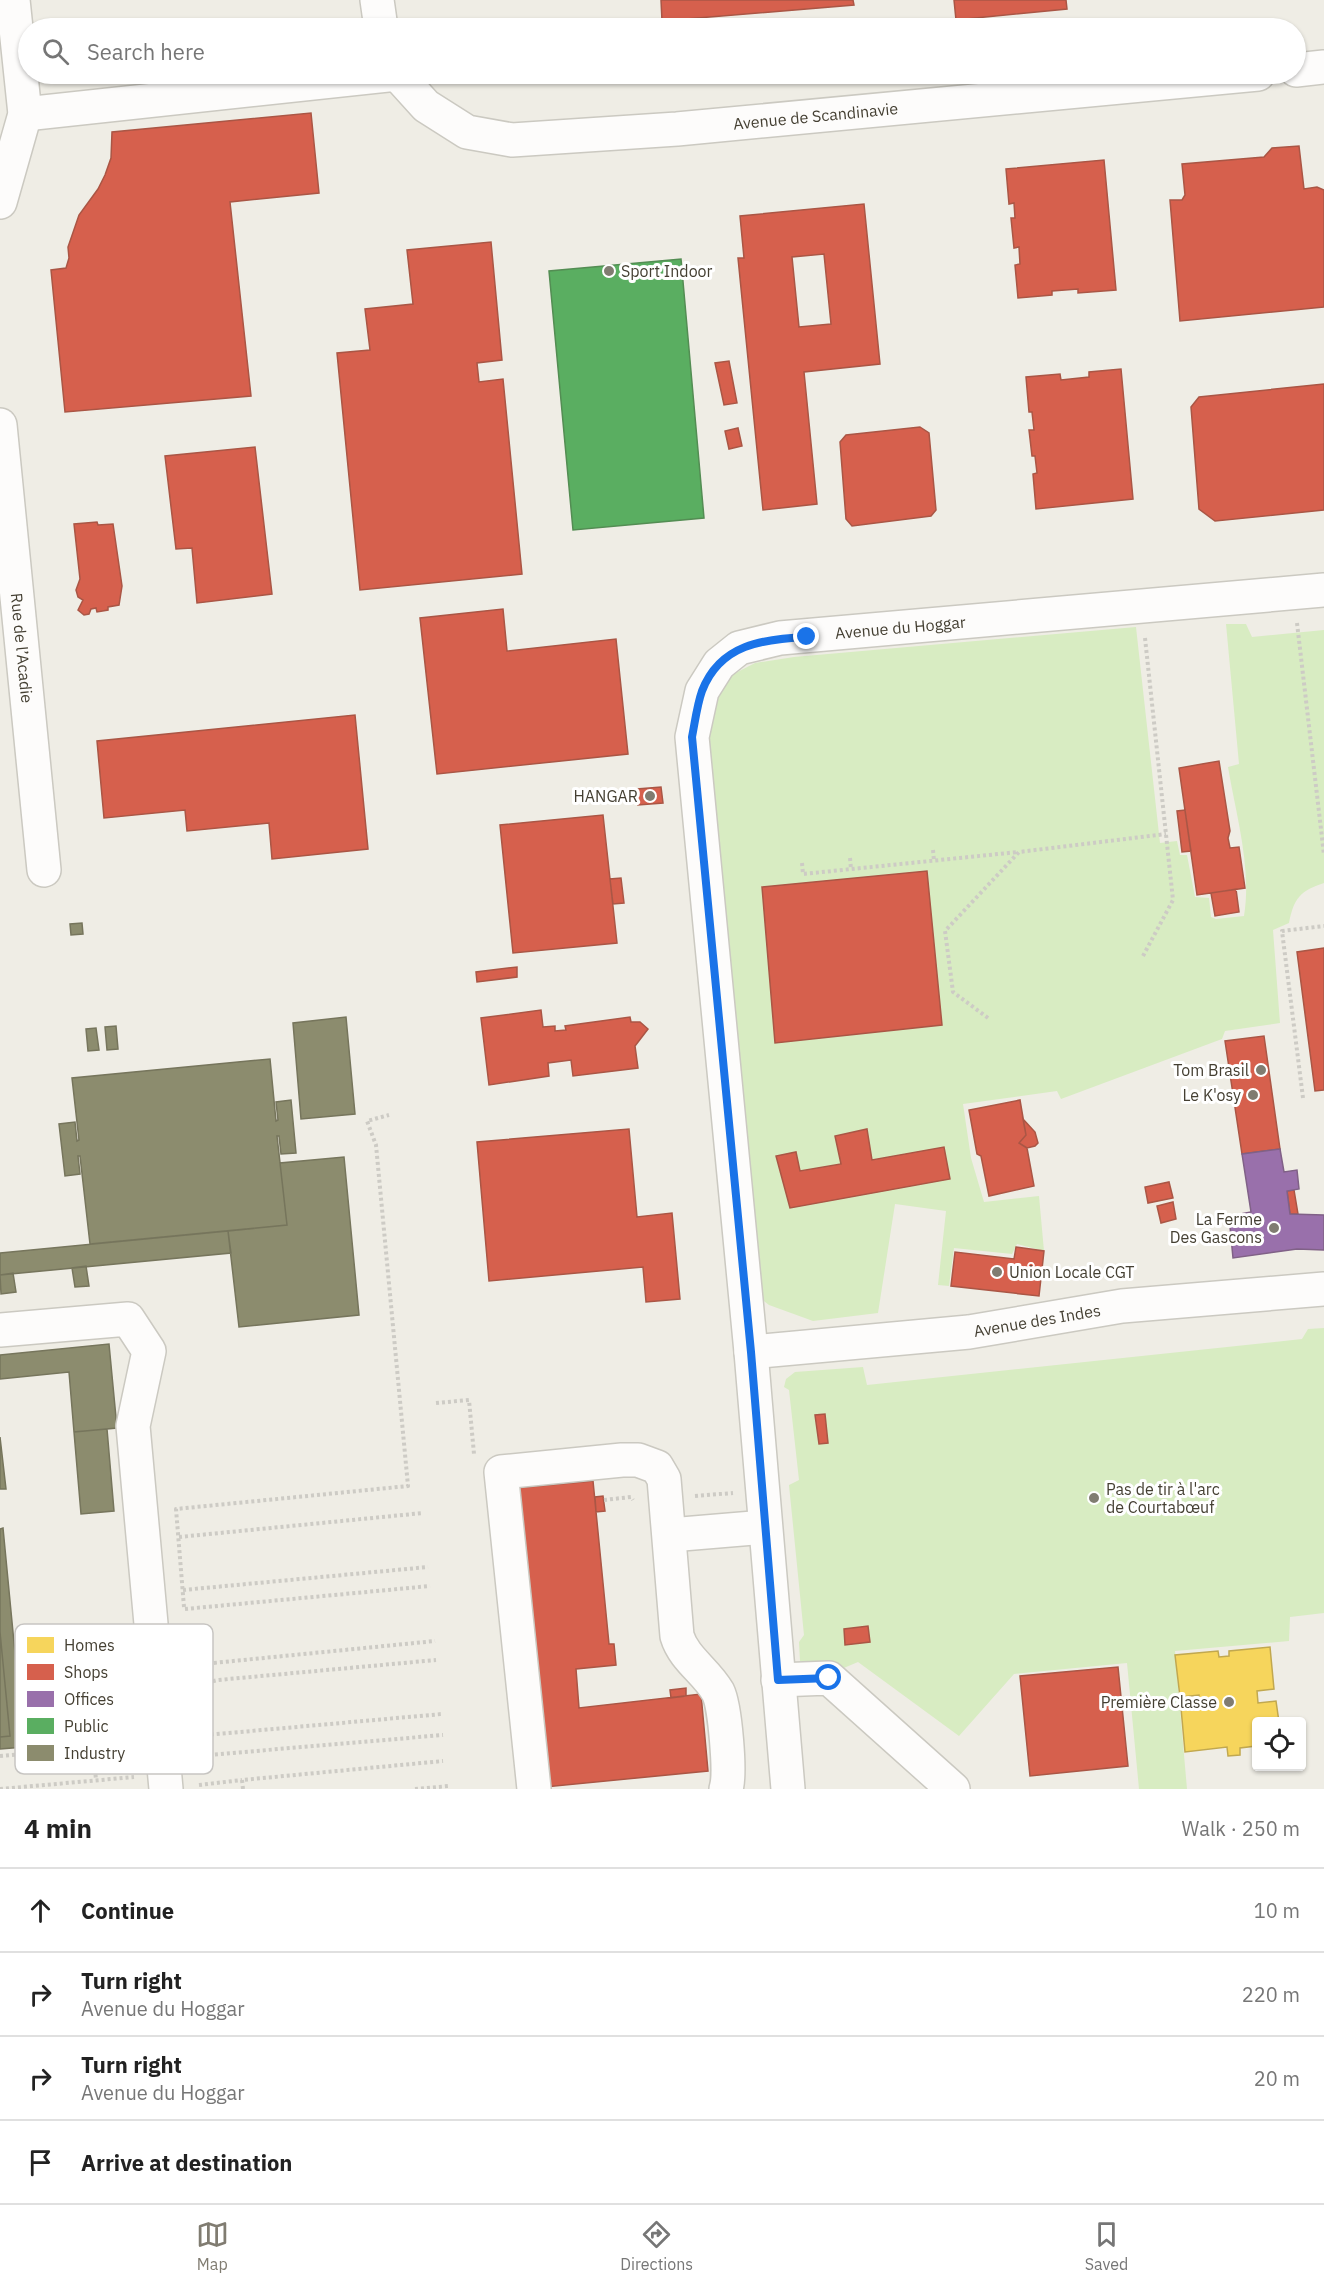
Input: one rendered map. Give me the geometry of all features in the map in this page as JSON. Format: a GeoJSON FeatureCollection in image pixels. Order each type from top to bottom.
{"type":"FeatureCollection","features":[{"type":"Feature","properties":{"kind":"street"},"geometry":{"type":"LineString","coordinates":[[13,0],[18,48]]}},
{"type":"Feature","properties":{"kind":"street"},"geometry":{"type":"LineString","coordinates":[[377,0],[380,18]]}},
{"type":"Feature","properties":{"kind":"street"},"geometry":{"type":"LineString","coordinates":[[1306,69],[1324,67]]}},
{"type":"Feature","properties":{"kind":"street"},"geometry":{"type":"LineString","coordinates":[[0,202],[25,114],[22,84]]}},
{"type":"Feature","properties":{"kind":"street"},"geometry":{"type":"LineString","coordinates":[[25,114],[304,84]]}},
{"type":"Feature","properties":{"kind":"street","name":"Avenue de Scandinavie"},"geometry":{"type":"LineString","coordinates":[[406,84],[426,106],[467,132],[512,140],[676,129],[1152,84]]}},
{"type":"Feature","properties":{"kind":"street","name":"Rue de l’Acadie"},"geometry":{"type":"LineString","coordinates":[[0,425],[44,870]]}},
{"type":"Feature","properties":{"kind":"street","name":"Avenue du Hoggar"},"geometry":{"type":"LineString","coordinates":[[788,1789],[751,1352],[692,737],[702,691],[719,664],[738,648],[780,638],[1309,591]]}},
{"type":"Feature","properties":{"kind":"street","name":"Avenue des Indes"},"geometry":{"type":"LineString","coordinates":[[751,1352],[969,1332],[1122,1306],[1324,1288]]}},
{"type":"Feature","properties":{"kind":"street"},"geometry":{"type":"LineString","coordinates":[[0,1330],[128,1319],[149,1351],[133,1426],[151,1624]]}},
{"type":"Feature","properties":{"kind":"street"},"geometry":{"type":"LineString","coordinates":[[534,1789],[501,1472],[622,1460],[650,1463],[657,1467],[664,1479],[677,1636],[680,1646],[713,1686],[722,1702],[729,1773],[726,1789]]}},
{"type":"Feature","properties":{"kind":"street"},"geometry":{"type":"LineString","coordinates":[[670,1535],[765,1527]]}},
{"type":"Feature","properties":{"kind":"street"},"geometry":{"type":"LineString","coordinates":[[778,1680],[829,1678],[953,1789]]}},
{"type":"Feature","properties":{"kind":"street"},"geometry":{"type":"LineString","coordinates":[[165,1774],[166,1789]]}},
{"type":"Feature","properties":{"kind":"path"},"geometry":{"type":"LineString","coordinates":[[1309,591],[1324,855]]}},
{"type":"Feature","properties":{"kind":"path"},"geometry":{"type":"LineString","coordinates":[[1142,607],[1173,900],[1143,956]]}},
{"type":"Feature","properties":{"kind":"path"},"geometry":{"type":"LineString","coordinates":[[802,863],[803,874],[1166,834]]}},
{"type":"Feature","properties":{"kind":"path"},"geometry":{"type":"LineString","coordinates":[[933,850],[933,861]]}},
{"type":"Feature","properties":{"kind":"path"},"geometry":{"type":"LineString","coordinates":[[988,1018],[953,992],[945,931],[1019,852]]}},
{"type":"Feature","properties":{"kind":"path"},"geometry":{"type":"LineString","coordinates":[[850,858],[850,869]]}},
{"type":"Feature","properties":{"kind":"path"},"geometry":{"type":"LineString","coordinates":[[1303,1098],[1282,931],[1324,926]]}},
{"type":"Feature","properties":{"kind":"path"},"geometry":{"type":"LineString","coordinates":[[186,1620],[176,1509],[408,1486],[376,1145],[367,1121],[388,1115]]}},
{"type":"Feature","properties":{"kind":"path"},"geometry":{"type":"LineString","coordinates":[[178,1537],[423,1513]]}},
{"type":"Feature","properties":{"kind":"path"},"geometry":{"type":"LineString","coordinates":[[183,1590],[428,1567]]}},
{"type":"Feature","properties":{"kind":"path"},"geometry":{"type":"LineString","coordinates":[[185,1609],[430,1586]]}},
{"type":"Feature","properties":{"kind":"path"},"geometry":{"type":"LineString","coordinates":[[213,1663],[435,1641]]}},
{"type":"Feature","properties":{"kind":"path"},"geometry":{"type":"LineString","coordinates":[[213,1681],[436,1660]]}},
{"type":"Feature","properties":{"kind":"path"},"geometry":{"type":"LineString","coordinates":[[213,1734],[442,1714]]}},
{"type":"Feature","properties":{"kind":"path"},"geometry":{"type":"LineString","coordinates":[[213,1755],[443,1735]]}},
{"type":"Feature","properties":{"kind":"path"},"geometry":{"type":"LineString","coordinates":[[0,1756],[15,1755]]}},
{"type":"Feature","properties":{"kind":"path"},"geometry":{"type":"LineString","coordinates":[[198,1774],[199,1786],[443,1761]]}},
{"type":"Feature","properties":{"kind":"path"},"geometry":{"type":"LineString","coordinates":[[95,1774],[96,1780]]}},
{"type":"Feature","properties":{"kind":"path"},"geometry":{"type":"LineString","coordinates":[[0,1789],[135,1776]]}},
{"type":"Feature","properties":{"kind":"path"},"geometry":{"type":"LineString","coordinates":[[242,1780],[243,1789]]}},
{"type":"Feature","properties":{"kind":"path"},"geometry":{"type":"LineString","coordinates":[[415,1789],[449,1786]]}},
{"type":"Feature","properties":{"kind":"green space"},"geometry":{"type":"Polygon","coordinates":[[[1226,624],[1246,624],[1252,637],[1324,630],[1324,883],[1309,889],[1299,897],[1293,907],[1289,923],[1273,930],[1280,1023],[1225,1031],[1222,1039],[1061,1099],[1057,1091],[963,1104],[971,1158],[984,1202],[1039,1196],[1044,1251],[1017,1244],[1012,1254],[954,1248],[949,1286],[938,1285],[946,1211],[895,1204],[878,1313],[813,1321],[769,1305],[760,1298],[703,749],[718,682],[755,663],[794,657],[1136,627],[1160,843],[1177,841],[1180,855],[1187,855],[1195,897],[1209,898],[1211,917],[1216,919],[1244,916],[1245,860],[1228,767],[1239,764],[1226,624]]]}},
{"type":"Feature","properties":{"kind":"green space","name":"Pas de tir à l'arc de Courtabœuf"},"geometry":{"type":"Polygon","coordinates":[[[1324,1328],[1324,1613],[1290,1617],[1289,1641],[1175,1651],[1187,1789],[1139,1789],[1127,1663],[1014,1674],[959,1736],[858,1662],[839,1670],[800,1661],[799,1642],[804,1635],[789,1485],[799,1480],[789,1390],[784,1387],[786,1379],[795,1372],[863,1367],[867,1385],[1302,1339],[1308,1329],[1324,1328]]]}},
{"type":"Feature","properties":{"kind":"building: Homes","name":"Première Classe"},"geometry":{"type":"Polygon","coordinates":[[[1270,1647],[1274,1689],[1257,1691],[1258,1703],[1276,1701],[1278,1717],[1252,1717],[1252,1746],[1240,1748],[1240,1755],[1228,1756],[1227,1747],[1185,1752],[1181,1708],[1200,1707],[1199,1695],[1180,1697],[1175,1655],[1218,1651],[1219,1657],[1229,1656],[1229,1651],[1270,1647]]]}},
{"type":"Feature","properties":{"kind":"building: Shops"},"geometry":{"type":"Polygon","coordinates":[[[661,0],[853,0],[854,5],[698,18],[662,18],[661,0]]]}},
{"type":"Feature","properties":{"kind":"building: Shops"},"geometry":{"type":"Polygon","coordinates":[[[954,0],[1066,0],[1067,9],[956,18],[954,0]]]}},
{"type":"Feature","properties":{"kind":"building: Shops"},"geometry":{"type":"Polygon","coordinates":[[[311,113],[319,193],[230,202],[251,396],[65,412],[51,270],[66,268],[69,258],[68,247],[79,215],[98,189],[111,158],[112,132],[311,113]]]}},
{"type":"Feature","properties":{"kind":"building: Shops"},"geometry":{"type":"Polygon","coordinates":[[[1299,146],[1304,189],[1317,187],[1324,190],[1324,307],[1180,321],[1170,200],[1182,200],[1185,195],[1182,164],[1264,157],[1272,148],[1299,146]]]}},
{"type":"Feature","properties":{"kind":"building: Shops"},"geometry":{"type":"Polygon","coordinates":[[[1104,160],[1116,290],[1078,293],[1078,289],[1052,291],[1052,295],[1018,298],[1015,265],[1020,264],[1019,247],[1014,248],[1011,218],[1015,218],[1014,203],[1009,204],[1006,169],[1104,160]]]}},
{"type":"Feature","properties":{"kind":"building: Shops"},"geometry":{"type":"Polygon","coordinates":[[[864,204],[880,364],[804,372],[817,504],[763,510],[738,258],[744,258],[740,216],[864,204]],[[824,254],[792,257],[799,327],[831,324],[824,254]]]}},
{"type":"Feature","properties":{"kind":"building: Shops"},"geometry":{"type":"Polygon","coordinates":[[[491,242],[502,360],[477,363],[479,382],[503,379],[522,574],[360,590],[337,353],[370,350],[365,309],[413,304],[407,250],[491,242]]]}},
{"type":"Feature","properties":{"kind":"building: Shops"},"geometry":{"type":"Polygon","coordinates":[[[729,361],[737,403],[724,405],[715,363],[729,361]]]}},
{"type":"Feature","properties":{"kind":"building: Shops"},"geometry":{"type":"Polygon","coordinates":[[[1121,369],[1133,499],[1036,509],[1033,474],[1037,473],[1035,456],[1032,456],[1029,430],[1034,430],[1032,412],[1029,412],[1026,377],[1060,374],[1061,380],[1089,377],[1089,372],[1121,369]]]}},
{"type":"Feature","properties":{"kind":"building: Shops"},"geometry":{"type":"Polygon","coordinates":[[[1324,384],[1324,510],[1215,521],[1199,509],[1191,407],[1199,397],[1324,384]]]}},
{"type":"Feature","properties":{"kind":"building: Shops"},"geometry":{"type":"Polygon","coordinates":[[[920,427],[929,433],[936,510],[931,516],[852,526],[846,519],[840,442],[846,435],[920,427]]]}},
{"type":"Feature","properties":{"kind":"building: Shops"},"geometry":{"type":"Polygon","coordinates":[[[738,428],[742,446],[729,449],[725,431],[738,428]]]}},
{"type":"Feature","properties":{"kind":"building: Shops"},"geometry":{"type":"Polygon","coordinates":[[[255,447],[272,594],[197,603],[192,548],[176,549],[165,456],[255,447]]]}},
{"type":"Feature","properties":{"kind":"building: Shops"},"geometry":{"type":"Polygon","coordinates":[[[97,522],[98,525],[113,524],[122,586],[119,605],[97,612],[96,608],[91,609],[89,614],[84,615],[78,610],[83,600],[78,597],[76,590],[80,579],[74,524],[97,522]]]}},
{"type":"Feature","properties":{"kind":"building: Shops"},"geometry":{"type":"Polygon","coordinates":[[[503,609],[507,651],[616,639],[628,754],[437,774],[420,618],[503,609]]]}},
{"type":"Feature","properties":{"kind":"building: Shops"},"geometry":{"type":"Polygon","coordinates":[[[355,715],[368,849],[272,859],[269,823],[187,831],[185,810],[104,818],[97,741],[355,715]]]}},
{"type":"Feature","properties":{"kind":"building: Shops"},"geometry":{"type":"Polygon","coordinates":[[[1219,761],[1230,831],[1228,838],[1230,848],[1239,847],[1245,888],[1197,895],[1179,768],[1219,761]]]}},
{"type":"Feature","properties":{"kind":"building: Shops","name":"HANGAR"},"geometry":{"type":"Polygon","coordinates":[[[661,787],[663,803],[638,805],[637,789],[661,787]]]}},
{"type":"Feature","properties":{"kind":"building: Shops"},"geometry":{"type":"Polygon","coordinates":[[[1185,810],[1191,851],[1182,852],[1177,811],[1185,810]]]}},
{"type":"Feature","properties":{"kind":"building: Shops"},"geometry":{"type":"Polygon","coordinates":[[[603,815],[617,943],[513,953],[500,825],[603,815]]]}},
{"type":"Feature","properties":{"kind":"building: Shops"},"geometry":{"type":"Polygon","coordinates":[[[927,871],[942,1025],[775,1043],[762,887],[927,871]]]}},
{"type":"Feature","properties":{"kind":"building: Shops"},"geometry":{"type":"Polygon","coordinates":[[[621,878],[624,903],[613,904],[610,879],[621,878]]]}},
{"type":"Feature","properties":{"kind":"building: Shops"},"geometry":{"type":"Polygon","coordinates":[[[1236,889],[1239,912],[1215,916],[1211,893],[1236,889]]]}},
{"type":"Feature","properties":{"kind":"building: Shops"},"geometry":{"type":"Polygon","coordinates":[[[1324,948],[1324,1090],[1315,1091],[1297,952],[1324,948]]]}},
{"type":"Feature","properties":{"kind":"building: Shops"},"geometry":{"type":"Polygon","coordinates":[[[517,967],[517,977],[477,982],[476,972],[517,967]]]}},
{"type":"Feature","properties":{"kind":"building: Shops"},"geometry":{"type":"Polygon","coordinates":[[[541,1010],[543,1027],[555,1026],[555,1031],[566,1030],[565,1026],[630,1017],[631,1022],[640,1022],[648,1029],[635,1046],[638,1068],[573,1076],[571,1060],[548,1063],[549,1076],[489,1085],[481,1018],[541,1010]]]}},
{"type":"Feature","properties":{"kind":"building: Shops","name":"Le K'osy"},"geometry":{"type":"Polygon","coordinates":[[[1264,1036],[1280,1149],[1242,1154],[1225,1041],[1264,1036]]]}},
{"type":"Feature","properties":{"kind":"building: Shops"},"geometry":{"type":"Polygon","coordinates":[[[1020,1100],[1026,1135],[1019,1143],[1027,1148],[1034,1186],[989,1196],[981,1156],[977,1154],[969,1110],[1020,1100]]]}},
{"type":"Feature","properties":{"kind":"building: Shops"},"geometry":{"type":"Polygon","coordinates":[[[1023,1119],[1035,1132],[1038,1143],[1035,1146],[1027,1148],[1019,1143],[1026,1135],[1023,1119]]]}},
{"type":"Feature","properties":{"kind":"building: Shops"},"geometry":{"type":"Polygon","coordinates":[[[629,1129],[637,1217],[672,1213],[680,1299],[646,1302],[643,1267],[489,1281],[477,1142],[629,1129]]]}},
{"type":"Feature","properties":{"kind":"building: Shops"},"geometry":{"type":"Polygon","coordinates":[[[867,1129],[872,1160],[944,1147],[950,1179],[790,1208],[776,1156],[796,1152],[800,1171],[841,1164],[835,1136],[867,1129]]]}},
{"type":"Feature","properties":{"kind":"building: Shops"},"geometry":{"type":"Polygon","coordinates":[[[1169,1182],[1173,1198],[1148,1203],[1145,1187],[1169,1182]]]}},
{"type":"Feature","properties":{"kind":"building: Shops"},"geometry":{"type":"Polygon","coordinates":[[[1294,1190],[1298,1214],[1290,1214],[1287,1191],[1294,1190]]]}},
{"type":"Feature","properties":{"kind":"building: Shops"},"geometry":{"type":"Polygon","coordinates":[[[1173,1202],[1176,1219],[1161,1223],[1157,1206],[1173,1202]]]}},
{"type":"Feature","properties":{"kind":"building: Shops","name":"Union Locale CGT"},"geometry":{"type":"Polygon","coordinates":[[[1016,1247],[1044,1251],[1039,1296],[951,1286],[955,1252],[1014,1259],[1016,1247]]]}},
{"type":"Feature","properties":{"kind":"building: Shops"},"geometry":{"type":"Polygon","coordinates":[[[825,1414],[828,1443],[819,1444],[815,1415],[825,1414]]]}},
{"type":"Feature","properties":{"kind":"building: Shops"},"geometry":{"type":"Polygon","coordinates":[[[593,1481],[609,1644],[614,1644],[616,1665],[576,1669],[579,1708],[701,1694],[708,1771],[545,1787],[516,1488],[593,1481]]]}},
{"type":"Feature","properties":{"kind":"building: Shops"},"geometry":{"type":"Polygon","coordinates":[[[603,1496],[605,1511],[596,1512],[595,1497],[603,1496]]]}},
{"type":"Feature","properties":{"kind":"building: Shops"},"geometry":{"type":"Polygon","coordinates":[[[868,1626],[870,1642],[845,1645],[844,1629],[868,1626]]]}},
{"type":"Feature","properties":{"kind":"building: Shops"},"geometry":{"type":"Polygon","coordinates":[[[1118,1667],[1128,1766],[1030,1776],[1020,1676],[1118,1667]]]}},
{"type":"Feature","properties":{"kind":"building: Shops"},"geometry":{"type":"Polygon","coordinates":[[[686,1688],[686,1696],[671,1698],[670,1690],[686,1688]]]}},
{"type":"Feature","properties":{"kind":"building: Offices"},"geometry":{"type":"Polygon","coordinates":[[[1280,1149],[1284,1172],[1297,1170],[1299,1189],[1287,1191],[1290,1214],[1324,1215],[1324,1250],[1297,1249],[1233,1258],[1229,1216],[1251,1212],[1242,1154],[1280,1149]]]}},
{"type":"Feature","properties":{"kind":"building: Public"},"geometry":{"type":"Polygon","coordinates":[[[681,259],[704,518],[573,530],[549,271],[681,259]]]}},
{"type":"Feature","properties":{"kind":"building: Industry"},"geometry":{"type":"Polygon","coordinates":[[[82,923],[83,934],[71,935],[70,924],[82,923]]]}},
{"type":"Feature","properties":{"kind":"building: Industry"},"geometry":{"type":"Polygon","coordinates":[[[346,1017],[355,1114],[301,1119],[293,1023],[346,1017]]]}},
{"type":"Feature","properties":{"kind":"building: Industry"},"geometry":{"type":"Polygon","coordinates":[[[116,1026],[118,1049],[107,1050],[105,1027],[116,1026]]]}},
{"type":"Feature","properties":{"kind":"building: Industry"},"geometry":{"type":"Polygon","coordinates":[[[96,1028],[99,1050],[88,1051],[86,1029],[96,1028]]]}},
{"type":"Feature","properties":{"kind":"building: Industry"},"geometry":{"type":"Polygon","coordinates":[[[270,1059],[276,1121],[278,1120],[276,1102],[291,1100],[296,1153],[281,1154],[279,1136],[277,1136],[287,1225],[90,1244],[80,1156],[78,1156],[80,1174],[65,1176],[59,1124],[75,1122],[77,1141],[79,1140],[72,1078],[270,1059]]]}},
{"type":"Feature","properties":{"kind":"building: Industry"},"geometry":{"type":"Polygon","coordinates":[[[344,1157],[359,1315],[239,1327],[228,1231],[287,1225],[280,1163],[344,1157]]]}},
{"type":"Feature","properties":{"kind":"building: Industry"},"geometry":{"type":"Polygon","coordinates":[[[228,1231],[231,1253],[0,1275],[0,1253],[228,1231]]]}},
{"type":"Feature","properties":{"kind":"building: Industry"},"geometry":{"type":"Polygon","coordinates":[[[86,1266],[89,1286],[75,1287],[72,1268],[86,1266]]]}},
{"type":"Feature","properties":{"kind":"building: Industry"},"geometry":{"type":"Polygon","coordinates":[[[13,1273],[16,1292],[1,1294],[0,1275],[13,1273]]]}},
{"type":"Feature","properties":{"kind":"building: Industry"},"geometry":{"type":"Polygon","coordinates":[[[109,1344],[117,1428],[74,1432],[69,1372],[0,1379],[0,1355],[109,1344]]]}},
{"type":"Feature","properties":{"kind":"building: Industry"},"geometry":{"type":"Polygon","coordinates":[[[107,1429],[114,1511],[81,1514],[74,1432],[107,1429]]]}},
{"type":"Feature","properties":{"kind":"building: Industry"},"geometry":{"type":"Polygon","coordinates":[[[0,1437],[6,1489],[0,1489],[0,1437]]]}},
{"type":"Feature","properties":{"kind":"building: Industry"},"geometry":{"type":"Polygon","coordinates":[[[3,1528],[15,1653],[15,1748],[0,1749],[0,1737],[10,1736],[0,1632],[0,1529],[3,1528]]]}},
{"type":"Feature","properties":{"kind":"building: Industry"},"geometry":{"type":"Polygon","coordinates":[[[0,1632],[10,1736],[0,1737],[0,1632]]]}},
{"type":"Feature","properties":{"kind":"place","name":"Sport Indoor"},"geometry":{"type":"Point","coordinates":[609,271]}},
{"type":"Feature","properties":{"kind":"place","name":"HANGAR"},"geometry":{"type":"Point","coordinates":[650,796]}},
{"type":"Feature","properties":{"kind":"place","name":"Tom Brasil"},"geometry":{"type":"Point","coordinates":[1261,1070]}},
{"type":"Feature","properties":{"kind":"place","name":"Le K'osy"},"geometry":{"type":"Point","coordinates":[1253,1095]}},
{"type":"Feature","properties":{"kind":"place","name":"La Ferme Des Gascons"},"geometry":{"type":"Point","coordinates":[1274,1228]}},
{"type":"Feature","properties":{"kind":"place","name":"Union Locale CGT"},"geometry":{"type":"Point","coordinates":[997,1272]}},
{"type":"Feature","properties":{"kind":"place","name":"Pas de tir à l'arc de Courtabœuf"},"geometry":{"type":"Point","coordinates":[1094,1498]}},
{"type":"Feature","properties":{"kind":"place","name":"Première Classe"},"geometry":{"type":"Point","coordinates":[1229,1702]}},
{"type":"Feature","properties":{"kind":"route"},"geometry":{"type":"LineString","coordinates":[[807,637],[780,638],[738,648],[719,664],[702,691],[692,737],[751,1352],[778,1680],[829,1678]]}}]}
